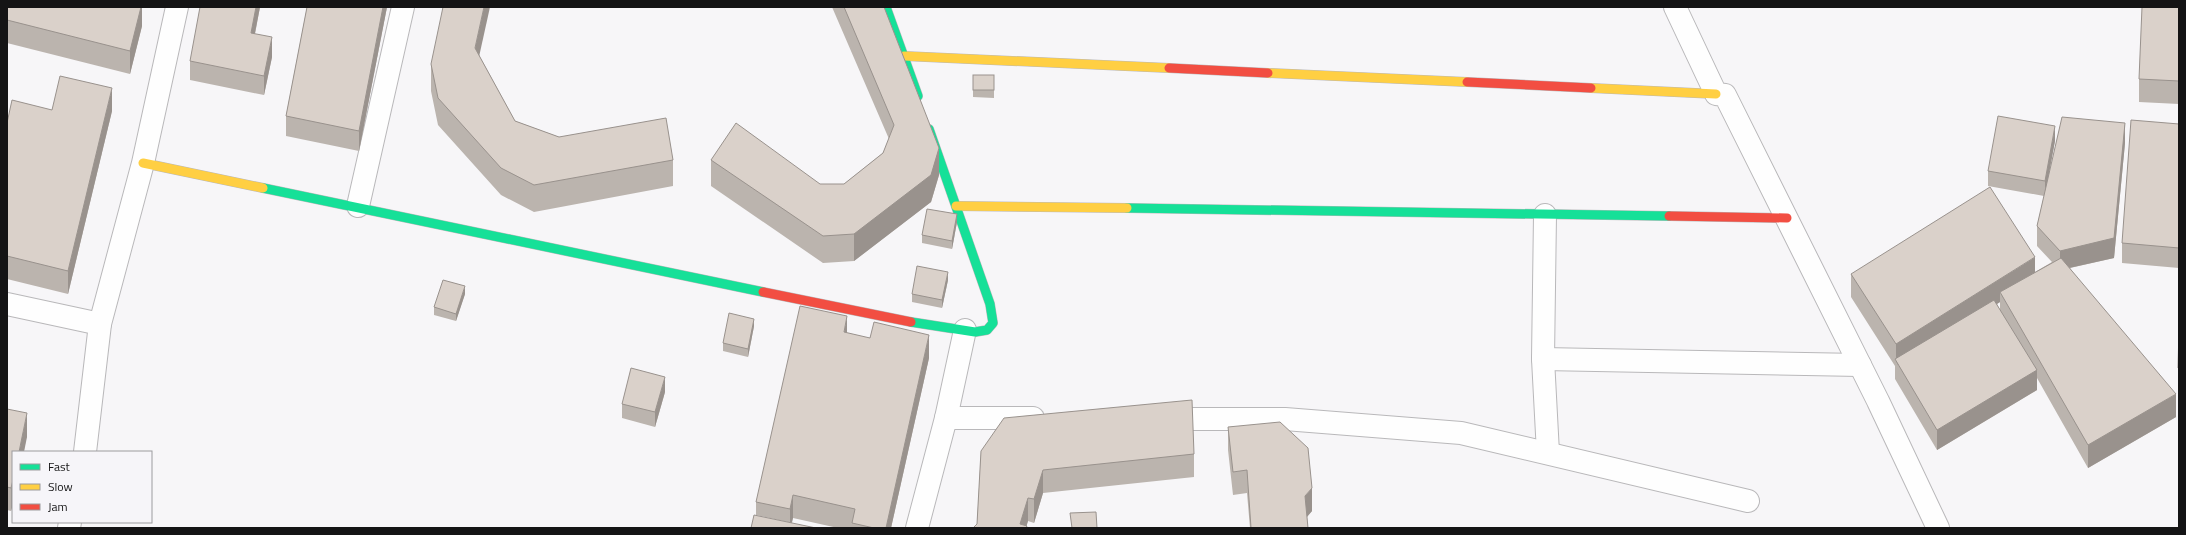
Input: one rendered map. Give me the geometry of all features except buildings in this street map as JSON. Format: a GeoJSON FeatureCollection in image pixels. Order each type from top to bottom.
{"type":"FeatureCollection","features":[{"type":"Feature","properties":{"kind":"street"},"geometry":{"type":"LineString","coordinates":[[84,451],[100,324],[143,163],[177,7]]}},
{"type":"Feature","properties":{"kind":"street"},"geometry":{"type":"LineString","coordinates":[[358,206],[403,7]]}},
{"type":"Feature","properties":{"kind":"street"},"geometry":{"type":"LineString","coordinates":[[143,163],[358,206],[902,321],[975,332],[987,330],[993,323],[990,304],[886,7]]}},
{"type":"Feature","properties":{"kind":"street"},"geometry":{"type":"LineString","coordinates":[[1675,7],[1716,94]]}},
{"type":"Feature","properties":{"kind":"street"},"geometry":{"type":"LineString","coordinates":[[904,56],[1725,95],[1860,364],[1938,528]]}},
{"type":"Feature","properties":{"kind":"street"},"geometry":{"type":"LineString","coordinates":[[956,206],[1787,218]]}},
{"type":"Feature","properties":{"kind":"street"},"geometry":{"type":"LineString","coordinates":[[1545,215],[1543,359],[1548,454]]}},
{"type":"Feature","properties":{"kind":"street"},"geometry":{"type":"LineString","coordinates":[[7,304],[100,324]]}},
{"type":"Feature","properties":{"kind":"street"},"geometry":{"type":"LineString","coordinates":[[917,528],[946,418],[965,330]]}},
{"type":"Feature","properties":{"kind":"street"},"geometry":{"type":"LineString","coordinates":[[1543,359],[1860,364]]}},
{"type":"Feature","properties":{"kind":"street"},"geometry":{"type":"LineString","coordinates":[[946,418],[1057,418]]}},
{"type":"Feature","properties":{"kind":"street"},"geometry":{"type":"LineString","coordinates":[[1144,419],[1285,419],[1460,433],[1748,501]]}},
{"type":"Feature","properties":{"kind":"traffic: fast"},"geometry":{"type":"LineString","coordinates":[[886,7],[918,96]]}},
{"type":"Feature","properties":{"kind":"traffic: fast"},"geometry":{"type":"LineString","coordinates":[[911,322],[975,332],[987,330],[993,323],[990,304],[929,129]]}},
{"type":"Feature","properties":{"kind":"traffic: fast"},"geometry":{"type":"LineString","coordinates":[[263,188],[763,292]]}},
{"type":"Feature","properties":{"kind":"traffic: fast"},"geometry":{"type":"LineString","coordinates":[[1127,208],[1669,216]]}},
{"type":"Feature","properties":{"kind":"traffic: slow"},"geometry":{"type":"LineString","coordinates":[[904,56],[1169,68]]}},
{"type":"Feature","properties":{"kind":"traffic: slow"},"geometry":{"type":"LineString","coordinates":[[1268,73],[1467,82]]}},
{"type":"Feature","properties":{"kind":"traffic: slow"},"geometry":{"type":"LineString","coordinates":[[1591,88],[1716,94]]}},
{"type":"Feature","properties":{"kind":"traffic: slow"},"geometry":{"type":"LineString","coordinates":[[143,163],[263,188]]}},
{"type":"Feature","properties":{"kind":"traffic: slow"},"geometry":{"type":"LineString","coordinates":[[956,206],[1127,208]]}},
{"type":"Feature","properties":{"kind":"traffic: jam"},"geometry":{"type":"LineString","coordinates":[[1169,68],[1268,73]]}},
{"type":"Feature","properties":{"kind":"traffic: jam"},"geometry":{"type":"LineString","coordinates":[[1467,82],[1591,88]]}},
{"type":"Feature","properties":{"kind":"traffic: jam"},"geometry":{"type":"LineString","coordinates":[[1669,216],[1787,218]]}},
{"type":"Feature","properties":{"kind":"traffic: jam"},"geometry":{"type":"LineString","coordinates":[[763,292],[911,322]]}}]}
